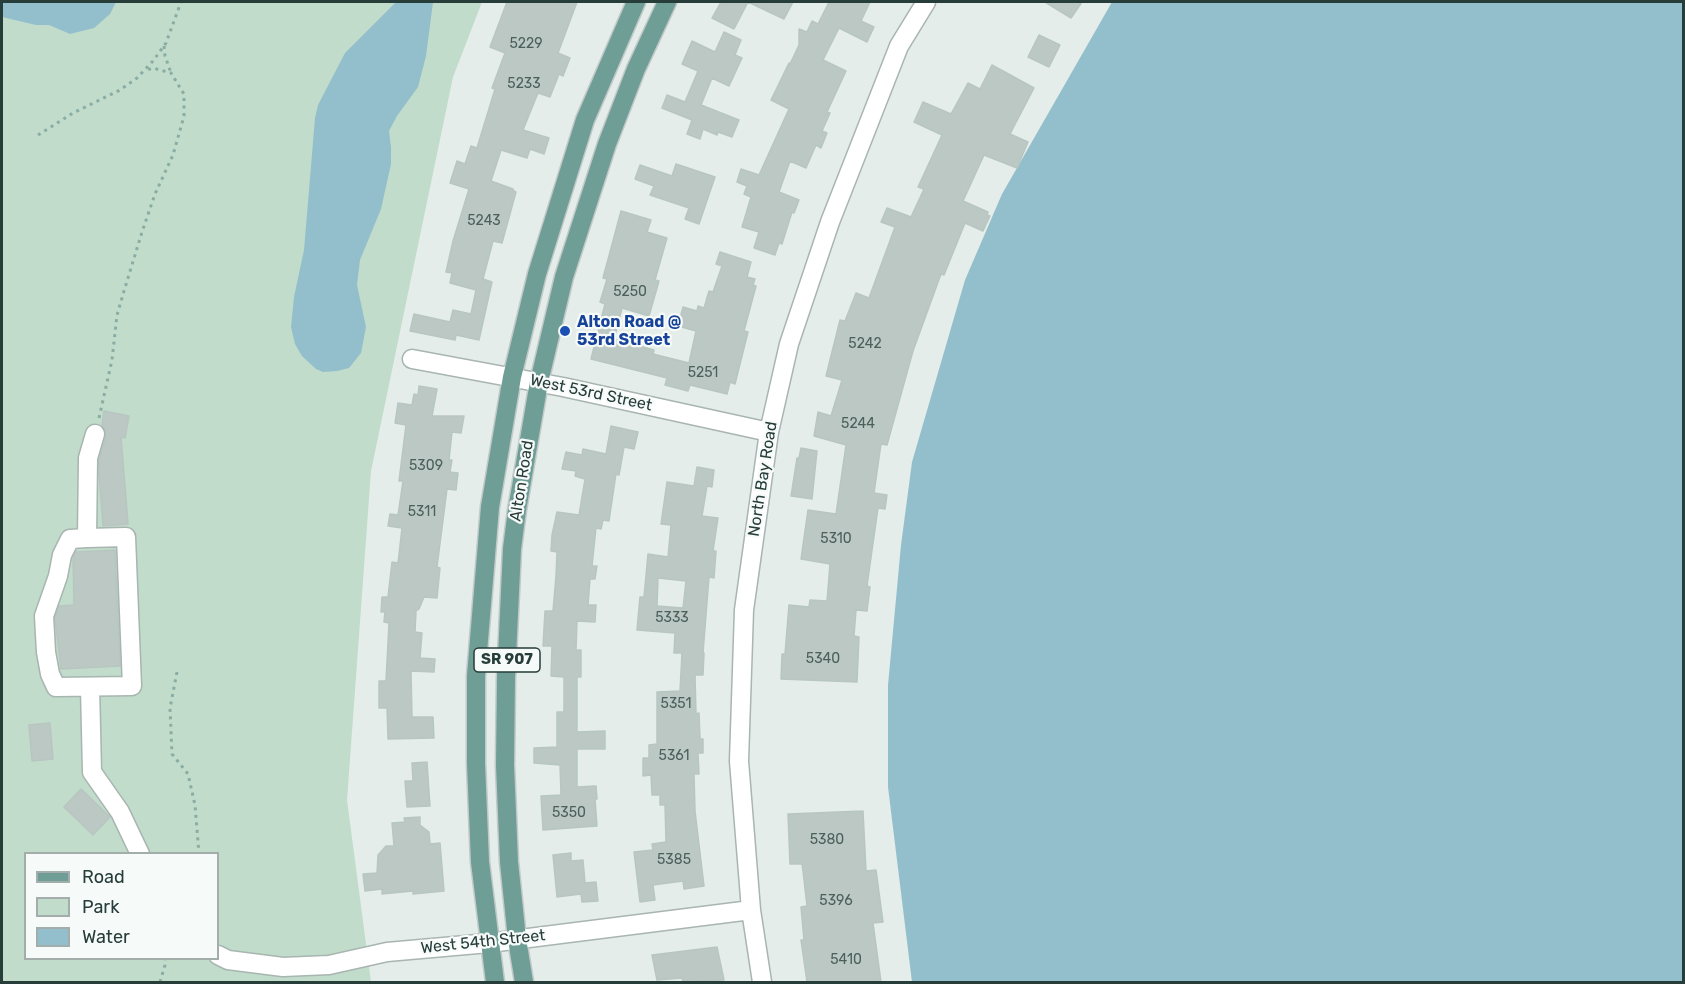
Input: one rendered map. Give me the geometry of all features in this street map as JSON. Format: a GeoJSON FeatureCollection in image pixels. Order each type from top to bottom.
{"type":"FeatureCollection","features":[{"type":"Feature","properties":{"kind":"main road","name":"Alton Road"},"geometry":{"type":"LineString","coordinates":[[495,982],[480,862],[476,763],[476,676],[490,507],[512,377],[537,274],[585,120],[636,2]]}},
{"type":"Feature","properties":{"kind":"main road","name":"Alton Road"},"geometry":{"type":"LineString","coordinates":[[524,982],[509,862],[505,765],[513,539],[539,382],[564,277],[607,144],[636,69],[667,2]]}},
{"type":"Feature","properties":{"kind":"street","name":"North Bay Road"},"geometry":{"type":"LineString","coordinates":[[762,982],[751,910],[739,761],[744,610],[770,432],[789,344],[830,222],[899,46],[926,2]]}},
{"type":"Feature","properties":{"kind":"street","name":"West 53rd Street"},"geometry":{"type":"LineString","coordinates":[[412,359],[539,382],[770,432]]}},
{"type":"Feature","properties":{"kind":"street"},"geometry":{"type":"LineString","coordinates":[[87,537],[88,458],[95,434]]}},
{"type":"Feature","properties":{"kind":"street"},"geometry":{"type":"LineString","coordinates":[[126,537],[132,686],[90,687],[56,687],[50,674],[46,652],[44,616],[58,576],[62,555],[70,539],[126,537]]}},
{"type":"Feature","properties":{"kind":"street"},"geometry":{"type":"LineString","coordinates":[[90,687],[92,772],[120,812],[139,852]]}},
{"type":"Feature","properties":{"kind":"street","name":"West 54th Street"},"geometry":{"type":"LineString","coordinates":[[219,956],[228,960],[283,967],[329,965],[387,952],[489,943],[751,910]]}},
{"type":"Feature","properties":{"kind":"path"},"geometry":{"type":"LineString","coordinates":[[38,135],[73,113],[120,90],[144,70],[164,45],[181,2]]}},
{"type":"Feature","properties":{"kind":"path"},"geometry":{"type":"LineString","coordinates":[[95,434],[112,360],[117,315],[155,194],[173,155],[184,116],[184,94],[177,79],[171,73],[164,45]]}},
{"type":"Feature","properties":{"kind":"path"},"geometry":{"type":"LineString","coordinates":[[144,70],[153,68],[171,73]]}},
{"type":"Feature","properties":{"kind":"path"},"geometry":{"type":"LineString","coordinates":[[177,672],[170,708],[172,754],[188,774],[195,805],[198,852]]}},
{"type":"Feature","properties":{"kind":"path"},"geometry":{"type":"LineString","coordinates":[[160,982],[165,960]]}},
{"type":"Feature","properties":{"kind":"green space"},"geometry":{"type":"Polygon","coordinates":[[[2,2],[482,2],[453,77],[371,471],[347,800],[371,982],[2,982],[2,2]]]}},
{"type":"Feature","properties":{"kind":"water"},"geometry":{"type":"Polygon","coordinates":[[[2,2],[116,2],[110,14],[94,28],[70,34],[49,25],[36,25],[2,17],[2,2]]]}},
{"type":"Feature","properties":{"kind":"water"},"geometry":{"type":"Polygon","coordinates":[[[396,2],[433,2],[426,56],[418,87],[389,131],[391,164],[381,209],[360,260],[357,285],[366,327],[361,353],[349,368],[323,372],[316,369],[302,356],[295,344],[291,327],[294,297],[304,250],[315,118],[318,105],[345,53],[396,2]]]}},
{"type":"Feature","properties":{"kind":"water"},"geometry":{"type":"Polygon","coordinates":[[[1112,2],[1683,2],[1683,982],[912,982],[888,787],[888,685],[901,545],[912,462],[965,280],[1002,194],[1112,2]]]}},
{"type":"Feature","properties":{"kind":"building"},"geometry":{"type":"Polygon","coordinates":[[[507,2],[577,2],[558,53],[570,58],[563,76],[559,74],[550,97],[538,93],[523,130],[549,138],[544,154],[530,149],[527,158],[501,150],[491,181],[516,192],[502,243],[493,241],[483,279],[492,282],[479,340],[456,335],[455,340],[410,331],[414,314],[450,322],[453,310],[471,314],[476,290],[450,283],[452,273],[446,272],[469,189],[450,183],[457,161],[465,164],[471,146],[477,148],[495,89],[492,88],[505,53],[490,47],[507,2]]]}},
{"type":"Feature","properties":{"kind":"building"},"geometry":{"type":"Polygon","coordinates":[[[721,2],[748,2],[734,29],[712,18],[721,2]]]}},
{"type":"Feature","properties":{"kind":"building"},"geometry":{"type":"Polygon","coordinates":[[[748,2],[793,2],[784,19],[748,2]]]}},
{"type":"Feature","properties":{"kind":"building"},"geometry":{"type":"Polygon","coordinates":[[[829,2],[870,2],[861,21],[874,27],[867,42],[839,28],[823,60],[846,71],[827,112],[830,113],[822,131],[827,133],[821,148],[816,145],[806,168],[790,161],[779,192],[799,200],[794,213],[792,212],[782,244],[779,243],[775,255],[754,248],[759,232],[742,227],[751,197],[744,194],[747,186],[737,182],[741,169],[759,175],[789,109],[771,100],[799,45],[799,29],[807,32],[812,21],[818,24],[829,2]]]}},
{"type":"Feature","properties":{"kind":"building"},"geometry":{"type":"Polygon","coordinates":[[[1045,2],[1082,2],[1071,18],[1045,2]]]}},
{"type":"Feature","properties":{"kind":"building"},"geometry":{"type":"Polygon","coordinates":[[[724,32],[741,40],[735,55],[742,58],[729,86],[712,78],[701,105],[739,120],[732,137],[718,132],[717,135],[703,129],[700,139],[687,134],[692,120],[662,108],[667,95],[685,102],[698,71],[682,64],[692,41],[715,52],[724,32]]]}},
{"type":"Feature","properties":{"kind":"building"},"geometry":{"type":"Polygon","coordinates":[[[1039,35],[1060,45],[1049,67],[1028,57],[1039,35]]]}},
{"type":"Feature","properties":{"kind":"building"},"geometry":{"type":"Polygon","coordinates":[[[992,65],[1034,88],[1010,134],[1028,142],[1017,168],[984,155],[963,201],[988,212],[987,215],[990,216],[983,231],[965,223],[944,275],[941,274],[913,351],[887,445],[881,444],[874,493],[887,495],[885,509],[878,508],[867,586],[870,587],[867,611],[856,610],[854,636],[859,637],[857,682],[781,679],[789,605],[809,607],[810,600],[827,601],[830,564],[801,559],[808,510],[836,514],[846,445],[814,436],[818,412],[831,416],[842,380],[826,376],[840,320],[845,321],[856,293],[869,298],[895,227],[881,222],[887,208],[911,217],[924,189],[918,187],[942,135],[914,122],[923,102],[951,114],[968,83],[980,89],[992,65]]]}},
{"type":"Feature","properties":{"kind":"building"},"geometry":{"type":"Polygon","coordinates":[[[676,164],[715,177],[699,224],[685,219],[689,208],[650,195],[654,186],[635,179],[640,165],[672,176],[676,164]]]}},
{"type":"Feature","properties":{"kind":"building"},"geometry":{"type":"Polygon","coordinates":[[[621,211],[651,220],[647,232],[667,238],[655,280],[659,281],[649,316],[622,308],[614,339],[654,350],[653,354],[689,363],[696,331],[678,326],[683,307],[697,311],[698,306],[704,308],[709,291],[713,292],[722,266],[716,264],[720,252],[751,262],[747,277],[755,279],[753,285],[756,286],[744,331],[748,332],[735,384],[730,382],[727,394],[690,385],[688,391],[665,385],[667,378],[591,359],[605,304],[600,302],[607,279],[603,278],[621,211]]]}},
{"type":"Feature","properties":{"kind":"building"},"geometry":{"type":"Polygon","coordinates":[[[419,386],[437,389],[432,416],[464,416],[461,433],[452,432],[450,472],[458,473],[456,490],[447,489],[437,567],[440,568],[437,598],[424,597],[416,611],[415,632],[422,633],[420,658],[435,659],[434,672],[411,671],[412,717],[433,717],[434,738],[388,739],[387,708],[379,708],[379,681],[386,681],[389,623],[384,622],[385,612],[381,612],[382,597],[388,597],[392,562],[398,563],[402,528],[388,526],[390,514],[398,515],[403,481],[399,481],[406,425],[395,423],[398,403],[412,405],[414,394],[418,395],[419,386]]]}},
{"type":"Feature","properties":{"kind":"building"},"geometry":{"type":"Polygon","coordinates":[[[104,411],[129,416],[125,438],[121,437],[128,524],[103,526],[99,460],[106,437],[106,431],[102,425],[104,411]]]}},
{"type":"Feature","properties":{"kind":"building"},"geometry":{"type":"Polygon","coordinates":[[[611,426],[638,432],[634,449],[624,447],[619,475],[616,474],[609,521],[603,520],[601,529],[596,528],[592,566],[597,566],[595,579],[590,579],[588,605],[596,605],[595,622],[577,621],[576,650],[581,650],[581,677],[577,677],[577,732],[605,731],[605,749],[577,749],[577,787],[596,786],[597,826],[543,830],[541,796],[561,795],[560,765],[534,763],[534,748],[557,747],[557,712],[564,712],[564,677],[551,676],[552,646],[543,646],[545,611],[553,611],[556,576],[557,552],[551,551],[552,535],[557,512],[579,515],[585,479],[575,476],[576,471],[562,469],[566,452],[582,455],[583,449],[606,454],[611,426]]]}},
{"type":"Feature","properties":{"kind":"building"},"geometry":{"type":"Polygon","coordinates":[[[801,448],[817,451],[812,499],[791,496],[797,458],[799,458],[801,448]]]}},
{"type":"Feature","properties":{"kind":"building"},"geometry":{"type":"Polygon","coordinates":[[[697,467],[714,470],[712,487],[707,486],[702,516],[718,518],[713,551],[716,551],[714,578],[709,577],[703,675],[695,675],[696,714],[699,713],[703,753],[698,753],[699,774],[694,774],[695,811],[704,886],[684,889],[683,881],[653,885],[655,900],[640,902],[634,852],[653,850],[652,844],[666,842],[665,805],[660,805],[660,795],[652,795],[651,775],[643,776],[643,758],[649,758],[649,745],[657,744],[657,692],[680,691],[682,653],[674,653],[675,633],[637,630],[640,597],[644,597],[648,554],[668,557],[671,525],[661,524],[667,482],[694,486],[697,467]],[[658,578],[657,606],[683,608],[686,581],[658,578]]]}},
{"type":"Feature","properties":{"kind":"building"},"geometry":{"type":"Polygon","coordinates":[[[115,550],[120,666],[61,669],[55,618],[59,606],[74,605],[73,559],[76,552],[115,550]]]}},
{"type":"Feature","properties":{"kind":"building"},"geometry":{"type":"Polygon","coordinates":[[[50,723],[53,759],[32,761],[29,725],[50,723]]]}},
{"type":"Feature","properties":{"kind":"building"},"geometry":{"type":"Polygon","coordinates":[[[427,762],[430,806],[407,807],[405,781],[413,781],[412,763],[427,762]]]}},
{"type":"Feature","properties":{"kind":"building"},"geometry":{"type":"Polygon","coordinates":[[[81,789],[110,817],[93,835],[64,807],[81,789]]]}},
{"type":"Feature","properties":{"kind":"building"},"geometry":{"type":"Polygon","coordinates":[[[863,811],[866,871],[876,870],[883,922],[873,923],[881,982],[807,982],[801,940],[804,940],[801,907],[807,906],[802,864],[790,864],[788,814],[863,811]]]}},
{"type":"Feature","properties":{"kind":"building"},"geometry":{"type":"Polygon","coordinates":[[[420,817],[420,825],[429,832],[430,844],[440,843],[444,891],[382,894],[382,889],[365,891],[363,874],[377,873],[378,855],[386,846],[394,846],[392,823],[405,822],[404,818],[420,817]]]}},
{"type":"Feature","properties":{"kind":"building"},"geometry":{"type":"Polygon","coordinates":[[[571,853],[571,861],[583,860],[585,883],[596,882],[598,901],[582,902],[581,894],[557,897],[553,855],[571,853]]]}},
{"type":"Feature","properties":{"kind":"building"},"geometry":{"type":"Polygon","coordinates":[[[717,947],[724,980],[683,982],[682,978],[657,980],[652,955],[717,947]]]}},
{"type":"Feature","properties":{"kind":"place","name":"Alton Road @ 53rd Street"},"geometry":{"type":"Point","coordinates":[565,331]}}]}
